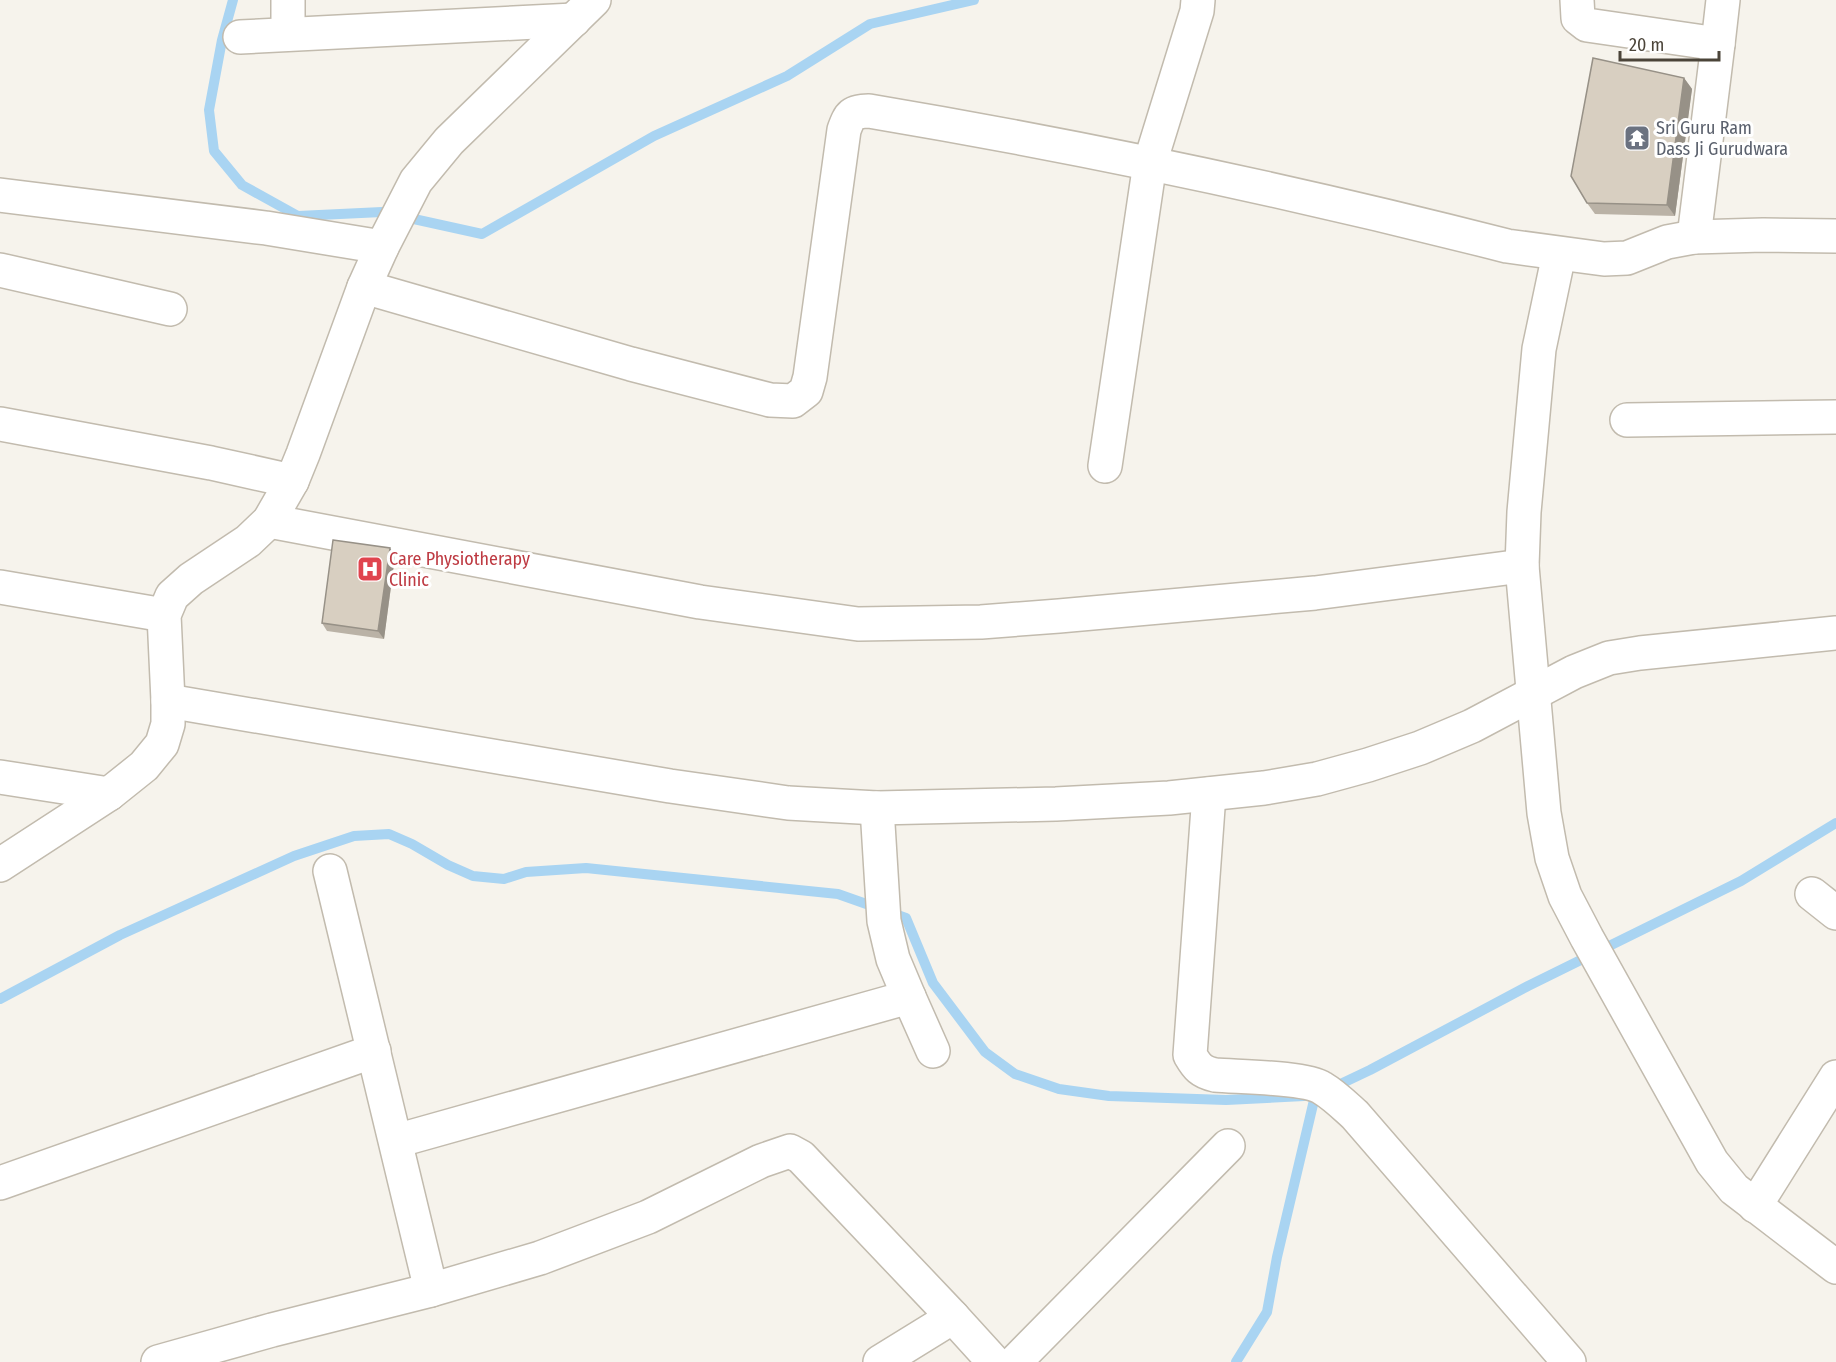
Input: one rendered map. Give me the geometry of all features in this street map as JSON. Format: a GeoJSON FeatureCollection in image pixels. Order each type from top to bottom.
{"type":"FeatureCollection","features":[{"type":"Feature","properties":{"kind":"street"},"geometry":{"type":"LineString","coordinates":[[288,0],[288,34]]}},
{"type":"Feature","properties":{"kind":"street"},"geometry":{"type":"LineString","coordinates":[[1105,466],[1150,163],[1197,11],[1198,0]]}},
{"type":"Feature","properties":{"kind":"street"},"geometry":{"type":"LineString","coordinates":[[1577,0],[1578,18],[1587,25],[1718,44]]}},
{"type":"Feature","properties":{"kind":"street"},"geometry":{"type":"LineString","coordinates":[[1694,237],[1724,0]]}},
{"type":"Feature","properties":{"kind":"street"},"geometry":{"type":"LineString","coordinates":[[240,36],[584,10]]}},
{"type":"Feature","properties":{"kind":"street"},"geometry":{"type":"LineString","coordinates":[[0,864],[109,795],[144,766],[162,744],[168,724],[164,615],[172,596],[191,579],[248,541],[269,521],[292,481],[364,288],[386,238],[416,180],[449,141],[584,10]]}},
{"type":"Feature","properties":{"kind":"street"},"geometry":{"type":"LineString","coordinates":[[364,288],[631,364],[770,400],[793,401],[806,391],[810,377],[844,130],[850,116],[858,111],[1009,135],[1150,163],[1275,189],[1506,246],[1559,254],[1604,259],[1627,258],[1666,242],[1694,237],[1836,236]]}},
{"type":"Feature","properties":{"kind":"street"},"geometry":{"type":"LineString","coordinates":[[0,195],[266,228],[386,238]]}},
{"type":"Feature","properties":{"kind":"street"},"geometry":{"type":"LineString","coordinates":[[1559,254],[1539,349],[1524,512],[1522,566],[1544,813],[1552,858],[1565,896],[1587,938],[1712,1162],[1734,1189],[1836,1267]]}},
{"type":"Feature","properties":{"kind":"street"},"geometry":{"type":"LineString","coordinates":[[0,270],[170,309]]}},
{"type":"Feature","properties":{"kind":"street"},"geometry":{"type":"LineString","coordinates":[[1627,420],[1836,417]]}},
{"type":"Feature","properties":{"kind":"street"},"geometry":{"type":"LineString","coordinates":[[0,424],[200,461],[292,481]]}},
{"type":"Feature","properties":{"kind":"street"},"geometry":{"type":"LineString","coordinates":[[269,521],[700,602],[858,624],[969,622],[1059,616],[1315,593],[1522,566]]}},
{"type":"Feature","properties":{"kind":"street"},"geometry":{"type":"LineString","coordinates":[[0,586],[164,615]]}},
{"type":"Feature","properties":{"kind":"street"},"geometry":{"type":"LineString","coordinates":[[168,701],[727,795],[788,803],[877,808],[1056,804],[1209,794],[1306,781],[1368,765],[1420,748],[1472,726],[1574,672],[1610,658],[1640,652],[1836,633]]}},
{"type":"Feature","properties":{"kind":"street"},"geometry":{"type":"LineString","coordinates":[[0,777],[109,795]]}},
{"type":"Feature","properties":{"kind":"street"},"geometry":{"type":"LineString","coordinates":[[1209,794],[1190,1055],[1197,1067],[1205,1073],[1306,1082],[1331,1095],[1355,1115],[1569,1362]]}},
{"type":"Feature","properties":{"kind":"street"},"geometry":{"type":"LineString","coordinates":[[877,808],[883,907],[893,958],[933,1051]]}},
{"type":"Feature","properties":{"kind":"street"},"geometry":{"type":"LineString","coordinates":[[330,870],[431,1290]]}},
{"type":"Feature","properties":{"kind":"street"},"geometry":{"type":"LineString","coordinates":[[396,1141],[909,997]]}},
{"type":"Feature","properties":{"kind":"street"},"geometry":{"type":"LineString","coordinates":[[0,1183],[374,1051]]}},
{"type":"Feature","properties":{"kind":"street"},"geometry":{"type":"LineString","coordinates":[[1755,1206],[1836,1077]]}},
{"type":"Feature","properties":{"kind":"street"},"geometry":{"type":"LineString","coordinates":[[1015,1362],[1228,1146]]}},
{"type":"Feature","properties":{"kind":"street"},"geometry":{"type":"LineString","coordinates":[[158,1362],[272,1330],[431,1290],[540,1258],[648,1217],[761,1161],[790,1151],[801,1157],[994,1362]]}},
{"type":"Feature","properties":{"kind":"street"},"geometry":{"type":"LineString","coordinates":[[880,1362],[953,1317]]}},
{"type":"Feature","properties":{"kind":"building","name":"Sri Guru Ram Dass Ji Gurudwara"},"geometry":{"type":"Polygon","coordinates":[[[1593,58],[1684,78],[1667,205],[1587,203],[1571,176],[1593,58]]]}},
{"type":"Feature","properties":{"kind":"building"},"geometry":{"type":"Polygon","coordinates":[[[333,540],[390,548],[378,631],[322,623],[333,540]]]}},
{"type":"Feature","properties":{"kind":"waterway"},"geometry":{"type":"LineString","coordinates":[[233,0],[222,40],[209,110],[214,151],[242,185],[298,216],[382,212],[482,234],[654,136],[787,76],[870,24],[974,0]]}},
{"type":"Feature","properties":{"kind":"waterway"},"geometry":{"type":"LineString","coordinates":[[1330,1089],[1528,986],[1741,881],[1836,823]]}},
{"type":"Feature","properties":{"kind":"waterway"},"geometry":{"type":"LineString","coordinates":[[0,999],[120,935],[294,856],[354,836],[389,834],[473,876],[504,879],[526,872],[586,868],[838,894],[906,918],[933,983],[985,1052],[1015,1074],[1059,1089],[1109,1096],[1226,1100],[1304,1096]]}},
{"type":"Feature","properties":{"kind":"waterway"},"geometry":{"type":"LineString","coordinates":[[1236,1362],[1267,1312],[1277,1257],[1315,1096]]}},
{"type":"Feature","properties":{"kind":"place","name":"Sri Guru Ram Dass Ji Gurudwara"},"geometry":{"type":"Point","coordinates":[1637,138]}},
{"type":"Feature","properties":{"kind":"place","name":"Care Physiotherapy Clinic"},"geometry":{"type":"Point","coordinates":[370,569]}}]}
